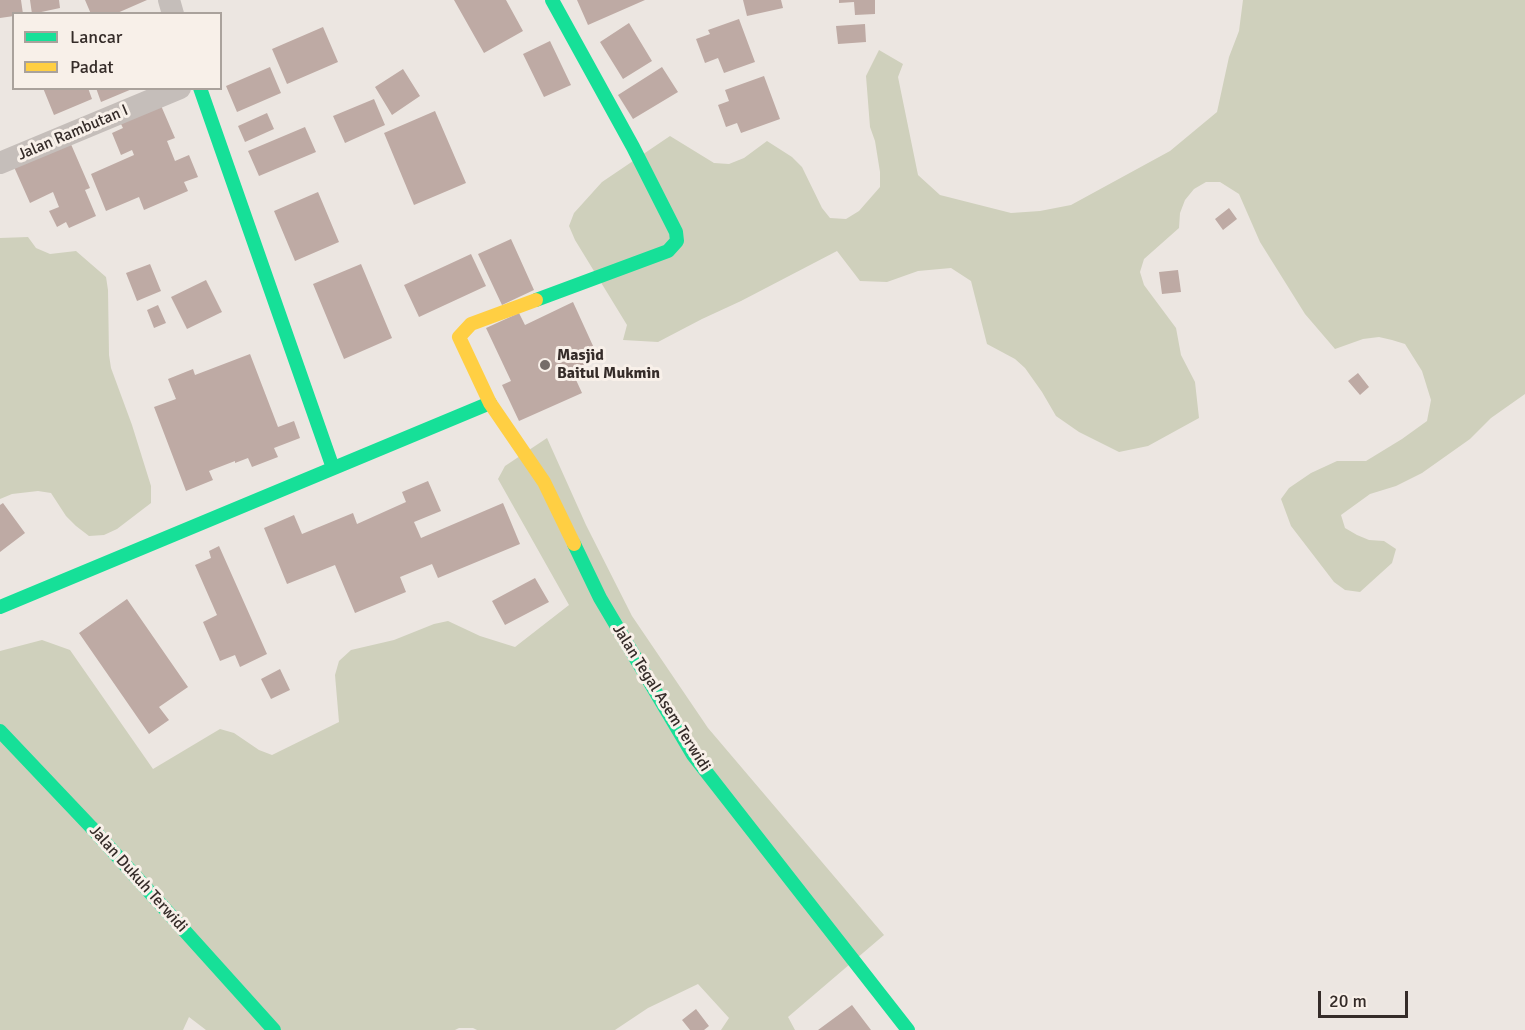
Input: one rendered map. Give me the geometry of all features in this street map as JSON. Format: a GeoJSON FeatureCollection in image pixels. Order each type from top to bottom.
{"type":"FeatureCollection","features":[{"type":"Feature","properties":{"kind":"street","name":"Jalan Tegal Asem Terwidi"},"geometry":{"type":"LineString","coordinates":[[552,0],[633,147],[676,232],[677,241],[668,251],[471,324],[459,337],[489,403],[544,482],[600,598],[693,755],[908,1030]]}},
{"type":"Feature","properties":{"kind":"street","name":"Jalan Rambutan I"},"geometry":{"type":"LineString","coordinates":[[0,163],[175,90]]}},
{"type":"Feature","properties":{"kind":"street"},"geometry":{"type":"LineString","coordinates":[[201,90],[333,468]]}},
{"type":"Feature","properties":{"kind":"street"},"geometry":{"type":"LineString","coordinates":[[0,607],[489,403]]}},
{"type":"Feature","properties":{"kind":"street","name":"Jalan Dukuh Terwidi"},"geometry":{"type":"LineString","coordinates":[[0,731],[91,827],[274,1030]]}},
{"type":"Feature","properties":{"kind":"green space"},"geometry":{"type":"Polygon","coordinates":[[[1243,0],[1525,0],[1525,394],[1491,418],[1470,439],[1422,473],[1396,486],[1370,494],[1341,515],[1345,528],[1369,540],[1384,541],[1396,549],[1392,563],[1360,592],[1345,590],[1334,582],[1291,526],[1281,499],[1289,488],[1311,473],[1337,461],[1366,461],[1427,421],[1431,400],[1422,371],[1405,344],[1392,340],[1379,337],[1363,339],[1335,349],[1305,314],[1260,242],[1239,194],[1220,182],[1206,182],[1194,189],[1185,200],[1180,213],[1179,228],[1144,259],[1140,272],[1144,285],[1176,328],[1181,355],[1195,382],[1199,418],[1148,446],[1119,452],[1079,432],[1056,416],[1025,368],[1015,359],[987,344],[971,281],[951,268],[918,271],[887,282],[860,281],[837,251],[658,342],[623,340],[627,325],[575,240],[569,226],[574,213],[602,182],[670,136],[714,163],[729,164],[744,158],[767,141],[792,157],[802,167],[822,208],[830,218],[846,219],[859,211],[880,187],[875,141],[870,127],[866,76],[879,50],[903,64],[898,77],[918,175],[940,195],[1011,213],[1040,211],[1071,205],[1170,151],[1217,112],[1229,57],[1239,31],[1243,0]]]}},
{"type":"Feature","properties":{"kind":"green space"},"geometry":{"type":"Polygon","coordinates":[[[28,237],[36,248],[50,254],[76,251],[106,277],[111,368],[151,486],[151,503],[117,529],[104,535],[89,536],[76,526],[66,516],[51,493],[38,491],[12,494],[0,499],[0,238],[28,237]]]}},
{"type":"Feature","properties":{"kind":"green space"},"geometry":{"type":"Polygon","coordinates":[[[547,438],[586,525],[632,616],[708,728],[884,935],[788,1017],[795,1030],[721,1030],[729,1018],[698,984],[648,1008],[615,1030],[459,1028],[455,1030],[206,1030],[189,1017],[183,1030],[0,1030],[0,651],[42,640],[70,650],[153,769],[220,729],[234,733],[259,750],[272,755],[339,722],[335,675],[339,661],[351,650],[394,640],[434,624],[448,621],[480,636],[515,647],[569,605],[498,479],[505,466],[547,438]]]}},
{"type":"Feature","properties":{"kind":"building"},"geometry":{"type":"Polygon","coordinates":[[[0,0],[21,0],[23,12],[12,12],[12,16],[0,18],[0,0]]]}},
{"type":"Feature","properties":{"kind":"building"},"geometry":{"type":"Polygon","coordinates":[[[30,0],[59,0],[60,8],[32,12],[30,0]]]}},
{"type":"Feature","properties":{"kind":"building"},"geometry":{"type":"Polygon","coordinates":[[[85,0],[147,0],[120,12],[90,12],[85,0]]]}},
{"type":"Feature","properties":{"kind":"building"},"geometry":{"type":"Polygon","coordinates":[[[454,0],[506,0],[523,31],[484,53],[454,0]]]}},
{"type":"Feature","properties":{"kind":"building"},"geometry":{"type":"Polygon","coordinates":[[[577,0],[645,0],[588,25],[577,0]]]}},
{"type":"Feature","properties":{"kind":"building"},"geometry":{"type":"Polygon","coordinates":[[[743,0],[781,0],[783,8],[747,16],[743,0]]]}},
{"type":"Feature","properties":{"kind":"building"},"geometry":{"type":"Polygon","coordinates":[[[839,0],[875,0],[875,14],[855,15],[854,2],[839,3],[839,0]]]}},
{"type":"Feature","properties":{"kind":"building"},"geometry":{"type":"Polygon","coordinates":[[[739,19],[755,62],[724,73],[718,58],[705,63],[696,39],[710,34],[708,30],[739,19]]]}},
{"type":"Feature","properties":{"kind":"building"},"geometry":{"type":"Polygon","coordinates":[[[629,23],[652,61],[623,79],[600,42],[629,23]]]}},
{"type":"Feature","properties":{"kind":"building"},"geometry":{"type":"Polygon","coordinates":[[[865,24],[866,42],[838,44],[836,26],[865,24]]]}},
{"type":"Feature","properties":{"kind":"building"},"geometry":{"type":"Polygon","coordinates":[[[323,27],[338,62],[287,84],[272,49],[323,27]]]}},
{"type":"Feature","properties":{"kind":"building"},"geometry":{"type":"Polygon","coordinates":[[[550,41],[571,85],[544,97],[523,54],[550,41]]]}},
{"type":"Feature","properties":{"kind":"building"},"geometry":{"type":"Polygon","coordinates":[[[270,67],[281,93],[237,112],[226,86],[270,67]]]}},
{"type":"Feature","properties":{"kind":"building"},"geometry":{"type":"Polygon","coordinates":[[[662,67],[678,92],[633,119],[618,95],[662,67]]]}},
{"type":"Feature","properties":{"kind":"building"},"geometry":{"type":"Polygon","coordinates":[[[403,69],[420,96],[392,115],[375,87],[403,69]]]}},
{"type":"Feature","properties":{"kind":"building"},"geometry":{"type":"Polygon","coordinates":[[[764,76],[780,119],[741,133],[737,123],[726,127],[718,105],[729,101],[725,90],[764,76]]]}},
{"type":"Feature","properties":{"kind":"building"},"geometry":{"type":"Polygon","coordinates":[[[44,90],[89,90],[92,99],[54,115],[44,90]]]}},
{"type":"Feature","properties":{"kind":"building"},"geometry":{"type":"Polygon","coordinates":[[[97,90],[130,90],[101,102],[97,90]]]}},
{"type":"Feature","properties":{"kind":"building"},"geometry":{"type":"Polygon","coordinates":[[[374,99],[385,125],[345,143],[333,116],[374,99]]]}},
{"type":"Feature","properties":{"kind":"building"},"geometry":{"type":"Polygon","coordinates":[[[159,101],[175,138],[167,141],[175,161],[189,155],[198,177],[184,182],[188,191],[144,210],[139,197],[106,211],[91,174],[134,155],[132,150],[121,155],[112,133],[123,128],[118,118],[159,101]]]}},
{"type":"Feature","properties":{"kind":"building"},"geometry":{"type":"Polygon","coordinates":[[[435,111],[466,183],[414,205],[384,133],[435,111]]]}},
{"type":"Feature","properties":{"kind":"building"},"geometry":{"type":"Polygon","coordinates":[[[267,113],[274,129],[245,142],[238,126],[267,113]]]}},
{"type":"Feature","properties":{"kind":"building"},"geometry":{"type":"Polygon","coordinates":[[[305,127],[316,152],[259,176],[248,151],[305,127]]]}},
{"type":"Feature","properties":{"kind":"building"},"geometry":{"type":"Polygon","coordinates":[[[70,142],[90,188],[85,190],[96,216],[69,228],[66,222],[57,227],[49,211],[59,207],[53,192],[30,203],[14,167],[70,142]]]}},
{"type":"Feature","properties":{"kind":"building"},"geometry":{"type":"Polygon","coordinates":[[[318,192],[339,242],[295,261],[274,211],[318,192]]]}},
{"type":"Feature","properties":{"kind":"building"},"geometry":{"type":"Polygon","coordinates":[[[1229,208],[1237,219],[1223,230],[1215,219],[1229,208]]]}},
{"type":"Feature","properties":{"kind":"building"},"geometry":{"type":"Polygon","coordinates":[[[511,239],[534,290],[502,305],[478,254],[511,239]]]}},
{"type":"Feature","properties":{"kind":"building"},"geometry":{"type":"Polygon","coordinates":[[[471,254],[486,286],[419,317],[404,285],[471,254]]]}},
{"type":"Feature","properties":{"kind":"building"},"geometry":{"type":"Polygon","coordinates":[[[150,264],[161,291],[137,301],[126,273],[150,264]]]}},
{"type":"Feature","properties":{"kind":"building"},"geometry":{"type":"Polygon","coordinates":[[[361,264],[392,338],[344,359],[313,284],[361,264]]]}},
{"type":"Feature","properties":{"kind":"building"},"geometry":{"type":"Polygon","coordinates":[[[1178,270],[1181,292],[1162,294],[1159,272],[1178,270]]]}},
{"type":"Feature","properties":{"kind":"building"},"geometry":{"type":"Polygon","coordinates":[[[206,280],[222,312],[187,329],[171,297],[206,280]]]}},
{"type":"Feature","properties":{"kind":"building","name":"Masjid Baitul Mukmin"},"geometry":{"type":"Polygon","coordinates":[[[573,302],[599,359],[572,371],[582,393],[519,421],[502,385],[511,381],[486,328],[519,313],[525,325],[573,302]]]}},
{"type":"Feature","properties":{"kind":"building"},"geometry":{"type":"Polygon","coordinates":[[[158,305],[166,323],[154,328],[147,310],[158,305]]]}},
{"type":"Feature","properties":{"kind":"building"},"geometry":{"type":"Polygon","coordinates":[[[250,354],[278,427],[294,421],[300,438],[274,448],[278,457],[252,467],[248,458],[209,471],[213,480],[186,491],[154,407],[176,399],[168,379],[193,369],[195,375],[250,354]]]}},
{"type":"Feature","properties":{"kind":"building"},"geometry":{"type":"Polygon","coordinates":[[[1358,373],[1369,387],[1360,395],[1348,381],[1358,373]]]}},
{"type":"Feature","properties":{"kind":"building"},"geometry":{"type":"Polygon","coordinates":[[[428,481],[441,511],[414,522],[421,538],[503,503],[520,544],[438,578],[432,564],[400,577],[406,592],[355,613],[335,565],[287,584],[264,528],[294,515],[302,534],[353,513],[357,524],[406,502],[402,492],[428,481]]]}},
{"type":"Feature","properties":{"kind":"building"},"geometry":{"type":"Polygon","coordinates":[[[3,503],[25,533],[0,552],[0,505],[3,503]]]}},
{"type":"Feature","properties":{"kind":"building"},"geometry":{"type":"Polygon","coordinates":[[[219,546],[267,654],[240,667],[235,655],[220,661],[203,622],[217,615],[195,565],[211,558],[209,551],[219,546]]]}},
{"type":"Feature","properties":{"kind":"building"},"geometry":{"type":"Polygon","coordinates":[[[535,578],[549,602],[505,625],[492,601],[535,578]]]}},
{"type":"Feature","properties":{"kind":"building"},"geometry":{"type":"Polygon","coordinates":[[[127,599],[188,687],[159,707],[169,720],[149,734],[79,633],[127,599]]]}},
{"type":"Feature","properties":{"kind":"building"},"geometry":{"type":"Polygon","coordinates":[[[280,669],[290,690],[271,699],[261,679],[280,669]]]}},
{"type":"Feature","properties":{"kind":"building"},"geometry":{"type":"Polygon","coordinates":[[[852,1005],[871,1030],[818,1030],[852,1005]]]}},
{"type":"Feature","properties":{"kind":"building"},"geometry":{"type":"Polygon","coordinates":[[[696,1009],[709,1026],[704,1030],[690,1030],[682,1020],[696,1009]]]}},
{"type":"Feature","properties":{"kind":"traffic: fast"},"geometry":{"type":"LineString","coordinates":[[536,300],[668,251],[677,241],[676,232],[633,147],[552,0]]}},
{"type":"Feature","properties":{"kind":"traffic: fast"},"geometry":{"type":"LineString","coordinates":[[201,90],[333,468]]}},
{"type":"Feature","properties":{"kind":"traffic: fast"},"geometry":{"type":"LineString","coordinates":[[0,607],[490,403]]}},
{"type":"Feature","properties":{"kind":"traffic: fast"},"geometry":{"type":"LineString","coordinates":[[574,544],[600,598],[693,755],[908,1030]]}},
{"type":"Feature","properties":{"kind":"traffic: fast"},"geometry":{"type":"LineString","coordinates":[[0,731],[91,827],[274,1030]]}},
{"type":"Feature","properties":{"kind":"traffic: slow"},"geometry":{"type":"LineString","coordinates":[[536,300],[471,324],[459,337],[490,403],[544,482],[574,544]]}},
{"type":"Feature","properties":{"kind":"place","name":"Masjid Baitul Mukmin"},"geometry":{"type":"Point","coordinates":[545,365]}}]}
